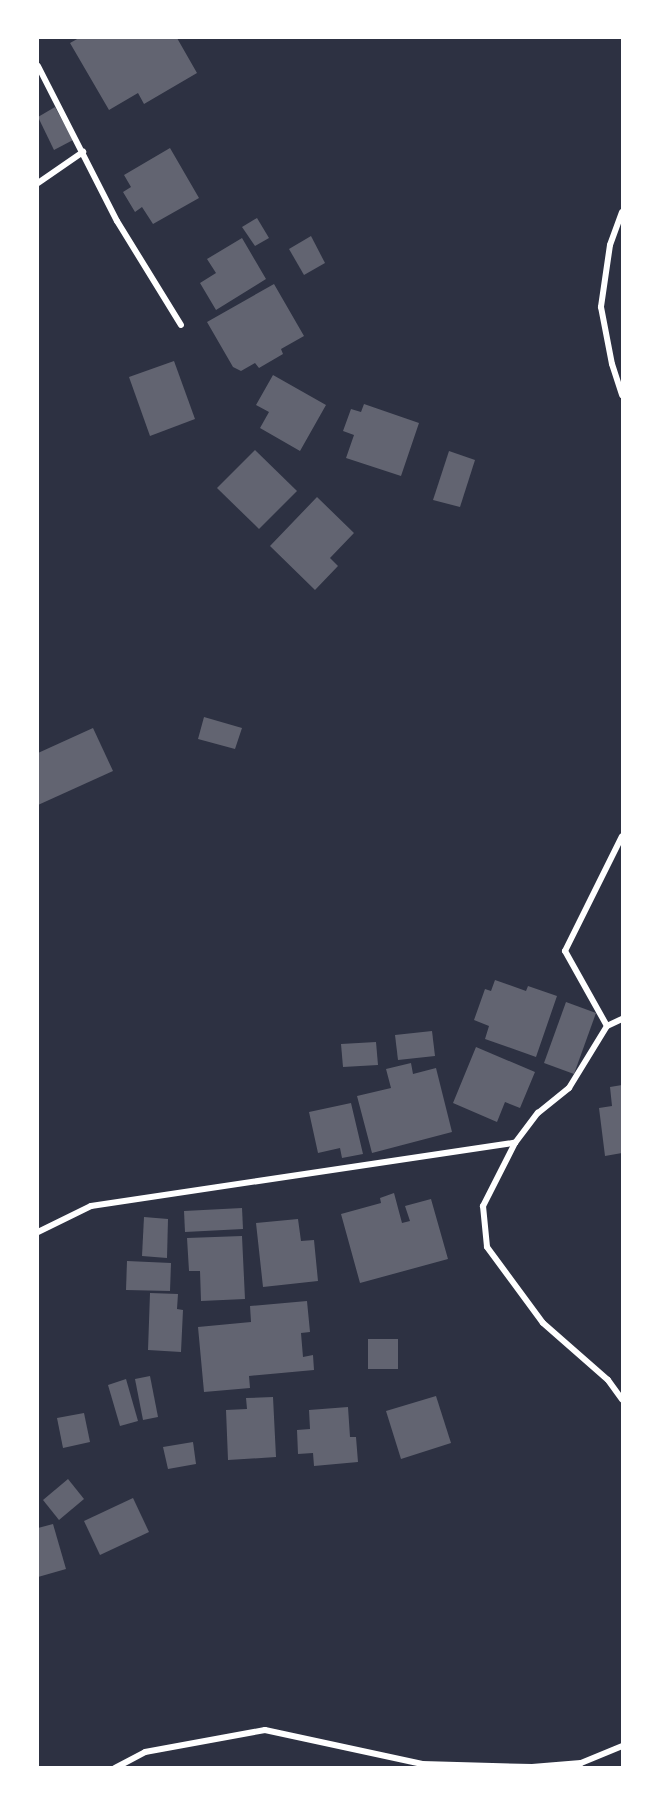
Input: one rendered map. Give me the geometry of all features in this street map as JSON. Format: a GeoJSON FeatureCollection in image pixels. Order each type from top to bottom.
{"type":"FeatureCollection","features":[{"type":"Feature","properties":{"kind":"street"},"geometry":{"type":"LineString","coordinates":[[38,66],[117,222],[182,325]]}},
{"type":"Feature","properties":{"kind":"street"},"geometry":{"type":"LineString","coordinates":[[38,183],[83,152]]}},
{"type":"Feature","properties":{"kind":"street"},"geometry":{"type":"LineString","coordinates":[[622,212],[610,245],[601,307],[612,364],[622,394]]}},
{"type":"Feature","properties":{"kind":"street"},"geometry":{"type":"LineString","coordinates":[[606,1026],[565,951],[622,836]]}},
{"type":"Feature","properties":{"kind":"street"},"geometry":{"type":"LineString","coordinates":[[622,1019],[606,1026],[569,1088],[538,1113],[515,1143],[483,1206],[487,1247],[543,1323],[608,1380],[622,1399]]}},
{"type":"Feature","properties":{"kind":"street"},"geometry":{"type":"LineString","coordinates":[[38,1232],[91,1206],[515,1143]]}},
{"type":"Feature","properties":{"kind":"street"},"geometry":{"type":"LineString","coordinates":[[114,1767],[145,1752],[264,1730],[422,1764],[532,1767],[581,1763],[622,1746]]}},
{"type":"Feature","properties":{"kind":"building"},"geometry":{"type":"Polygon","coordinates":[[[79,38],[177,38],[197,73],[144,104],[138,93],[109,110],[70,43],[79,38]]]}},
{"type":"Feature","properties":{"kind":"building"},"geometry":{"type":"Polygon","coordinates":[[[55,107],[73,140],[54,150],[38,117],[55,107]]]}},
{"type":"Feature","properties":{"kind":"building"},"geometry":{"type":"Polygon","coordinates":[[[170,148],[199,198],[153,224],[142,207],[135,212],[123,192],[131,187],[124,175],[170,148]]]}},
{"type":"Feature","properties":{"kind":"building"},"geometry":{"type":"Polygon","coordinates":[[[257,218],[269,238],[255,246],[242,227],[257,218]]]}},
{"type":"Feature","properties":{"kind":"building"},"geometry":{"type":"Polygon","coordinates":[[[311,236],[325,263],[304,275],[289,249],[311,236]]]}},
{"type":"Feature","properties":{"kind":"building"},"geometry":{"type":"Polygon","coordinates":[[[242,238],[266,279],[216,310],[200,283],[216,273],[207,259],[242,238]]]}},
{"type":"Feature","properties":{"kind":"building"},"geometry":{"type":"Polygon","coordinates":[[[274,284],[304,336],[281,349],[283,354],[259,368],[255,363],[241,371],[233,367],[207,322],[274,284]]]}},
{"type":"Feature","properties":{"kind":"building"},"geometry":{"type":"Polygon","coordinates":[[[174,361],[195,419],[150,436],[129,377],[174,361]]]}},
{"type":"Feature","properties":{"kind":"building"},"geometry":{"type":"Polygon","coordinates":[[[273,375],[326,405],[300,451],[260,428],[269,412],[256,405],[273,375]]]}},
{"type":"Feature","properties":{"kind":"building"},"geometry":{"type":"Polygon","coordinates":[[[364,404],[419,423],[401,476],[346,458],[354,435],[343,431],[351,409],[361,412],[364,404]]]}},
{"type":"Feature","properties":{"kind":"building"},"geometry":{"type":"Polygon","coordinates":[[[255,450],[297,491],[259,529],[217,488],[255,450]]]}},
{"type":"Feature","properties":{"kind":"building"},"geometry":{"type":"Polygon","coordinates":[[[449,451],[475,460],[460,507],[433,500],[449,451]]]}},
{"type":"Feature","properties":{"kind":"building"},"geometry":{"type":"Polygon","coordinates":[[[317,497],[354,533],[330,558],[338,566],[315,590],[270,546],[317,497]]]}},
{"type":"Feature","properties":{"kind":"building"},"geometry":{"type":"Polygon","coordinates":[[[204,717],[242,728],[235,749],[198,739],[204,717]]]}},
{"type":"Feature","properties":{"kind":"building"},"geometry":{"type":"Polygon","coordinates":[[[93,728],[113,771],[38,805],[38,753],[93,728]]]}},
{"type":"Feature","properties":{"kind":"building"},"geometry":{"type":"Polygon","coordinates":[[[495,980],[526,991],[528,986],[557,996],[536,1057],[485,1039],[489,1026],[474,1020],[485,989],[491,991],[495,980]]]}},
{"type":"Feature","properties":{"kind":"building"},"geometry":{"type":"Polygon","coordinates":[[[566,1002],[596,1013],[574,1074],[544,1063],[566,1002]]]}},
{"type":"Feature","properties":{"kind":"building"},"geometry":{"type":"Polygon","coordinates":[[[432,1031],[435,1056],[398,1060],[395,1035],[432,1031]]]}},
{"type":"Feature","properties":{"kind":"building"},"geometry":{"type":"Polygon","coordinates":[[[376,1042],[378,1065],[343,1067],[341,1044],[376,1042]]]}},
{"type":"Feature","properties":{"kind":"building"},"geometry":{"type":"Polygon","coordinates":[[[476,1047],[535,1072],[520,1108],[505,1102],[497,1122],[453,1103],[476,1047]]]}},
{"type":"Feature","properties":{"kind":"building"},"geometry":{"type":"Polygon","coordinates":[[[411,1063],[413,1074],[436,1068],[452,1132],[372,1153],[357,1096],[391,1088],[386,1069],[411,1063]]]}},
{"type":"Feature","properties":{"kind":"building"},"geometry":{"type":"Polygon","coordinates":[[[622,1085],[622,1153],[605,1156],[599,1108],[612,1106],[610,1087],[622,1085]]]}},
{"type":"Feature","properties":{"kind":"building"},"geometry":{"type":"Polygon","coordinates":[[[351,1103],[363,1154],[342,1158],[340,1148],[318,1153],[309,1112],[351,1103]]]}},
{"type":"Feature","properties":{"kind":"building"},"geometry":{"type":"Polygon","coordinates":[[[394,1193],[402,1223],[410,1221],[405,1206],[431,1199],[448,1259],[360,1283],[341,1214],[381,1203],[380,1198],[394,1193]]]}},
{"type":"Feature","properties":{"kind":"building"},"geometry":{"type":"Polygon","coordinates":[[[242,1208],[243,1229],[185,1232],[184,1211],[242,1208]]]}},
{"type":"Feature","properties":{"kind":"building"},"geometry":{"type":"Polygon","coordinates":[[[144,1217],[168,1219],[167,1258],[142,1256],[144,1217]]]}},
{"type":"Feature","properties":{"kind":"building"},"geometry":{"type":"Polygon","coordinates":[[[298,1219],[301,1241],[314,1240],[318,1281],[263,1287],[256,1223],[298,1219]]]}},
{"type":"Feature","properties":{"kind":"building"},"geometry":{"type":"Polygon","coordinates":[[[242,1236],[245,1299],[201,1301],[200,1271],[189,1271],[187,1238],[242,1236]]]}},
{"type":"Feature","properties":{"kind":"building"},"geometry":{"type":"Polygon","coordinates":[[[127,1261],[171,1263],[170,1291],[126,1290],[127,1261]]]}},
{"type":"Feature","properties":{"kind":"building"},"geometry":{"type":"Polygon","coordinates":[[[150,1293],[178,1294],[177,1309],[183,1310],[181,1352],[148,1350],[150,1293]]]}},
{"type":"Feature","properties":{"kind":"building"},"geometry":{"type":"Polygon","coordinates":[[[307,1301],[310,1332],[301,1333],[303,1357],[313,1355],[314,1370],[249,1376],[250,1388],[204,1392],[198,1327],[251,1322],[250,1306],[307,1301]]]}},
{"type":"Feature","properties":{"kind":"building"},"geometry":{"type":"Polygon","coordinates":[[[368,1339],[398,1339],[398,1369],[368,1369],[368,1339]]]}},
{"type":"Feature","properties":{"kind":"building"},"geometry":{"type":"Polygon","coordinates":[[[150,1376],[158,1417],[143,1420],[135,1379],[150,1376]]]}},
{"type":"Feature","properties":{"kind":"building"},"geometry":{"type":"Polygon","coordinates":[[[126,1379],[138,1421],[120,1426],[108,1385],[126,1379]]]}},
{"type":"Feature","properties":{"kind":"building"},"geometry":{"type":"Polygon","coordinates":[[[436,1396],[451,1443],[401,1459],[386,1411],[436,1396]]]}},
{"type":"Feature","properties":{"kind":"building"},"geometry":{"type":"Polygon","coordinates":[[[273,1397],[276,1457],[228,1460],[226,1410],[247,1409],[246,1398],[273,1397]]]}},
{"type":"Feature","properties":{"kind":"building"},"geometry":{"type":"Polygon","coordinates":[[[348,1407],[350,1437],[356,1437],[358,1462],[314,1466],[313,1453],[298,1454],[297,1430],[310,1429],[309,1410],[348,1407]]]}},
{"type":"Feature","properties":{"kind":"building"},"geometry":{"type":"Polygon","coordinates":[[[84,1413],[90,1442],[63,1448],[57,1418],[84,1413]]]}},
{"type":"Feature","properties":{"kind":"building"},"geometry":{"type":"Polygon","coordinates":[[[193,1442],[196,1464],[168,1469],[163,1447],[193,1442]]]}},
{"type":"Feature","properties":{"kind":"building"},"geometry":{"type":"Polygon","coordinates":[[[68,1479],[84,1499],[59,1520],[43,1500],[68,1479]]]}},
{"type":"Feature","properties":{"kind":"building"},"geometry":{"type":"Polygon","coordinates":[[[133,1498],[149,1532],[100,1555],[84,1521],[133,1498]]]}},
{"type":"Feature","properties":{"kind":"building"},"geometry":{"type":"Polygon","coordinates":[[[53,1524],[66,1569],[38,1577],[38,1528],[53,1524]]]}}]}
